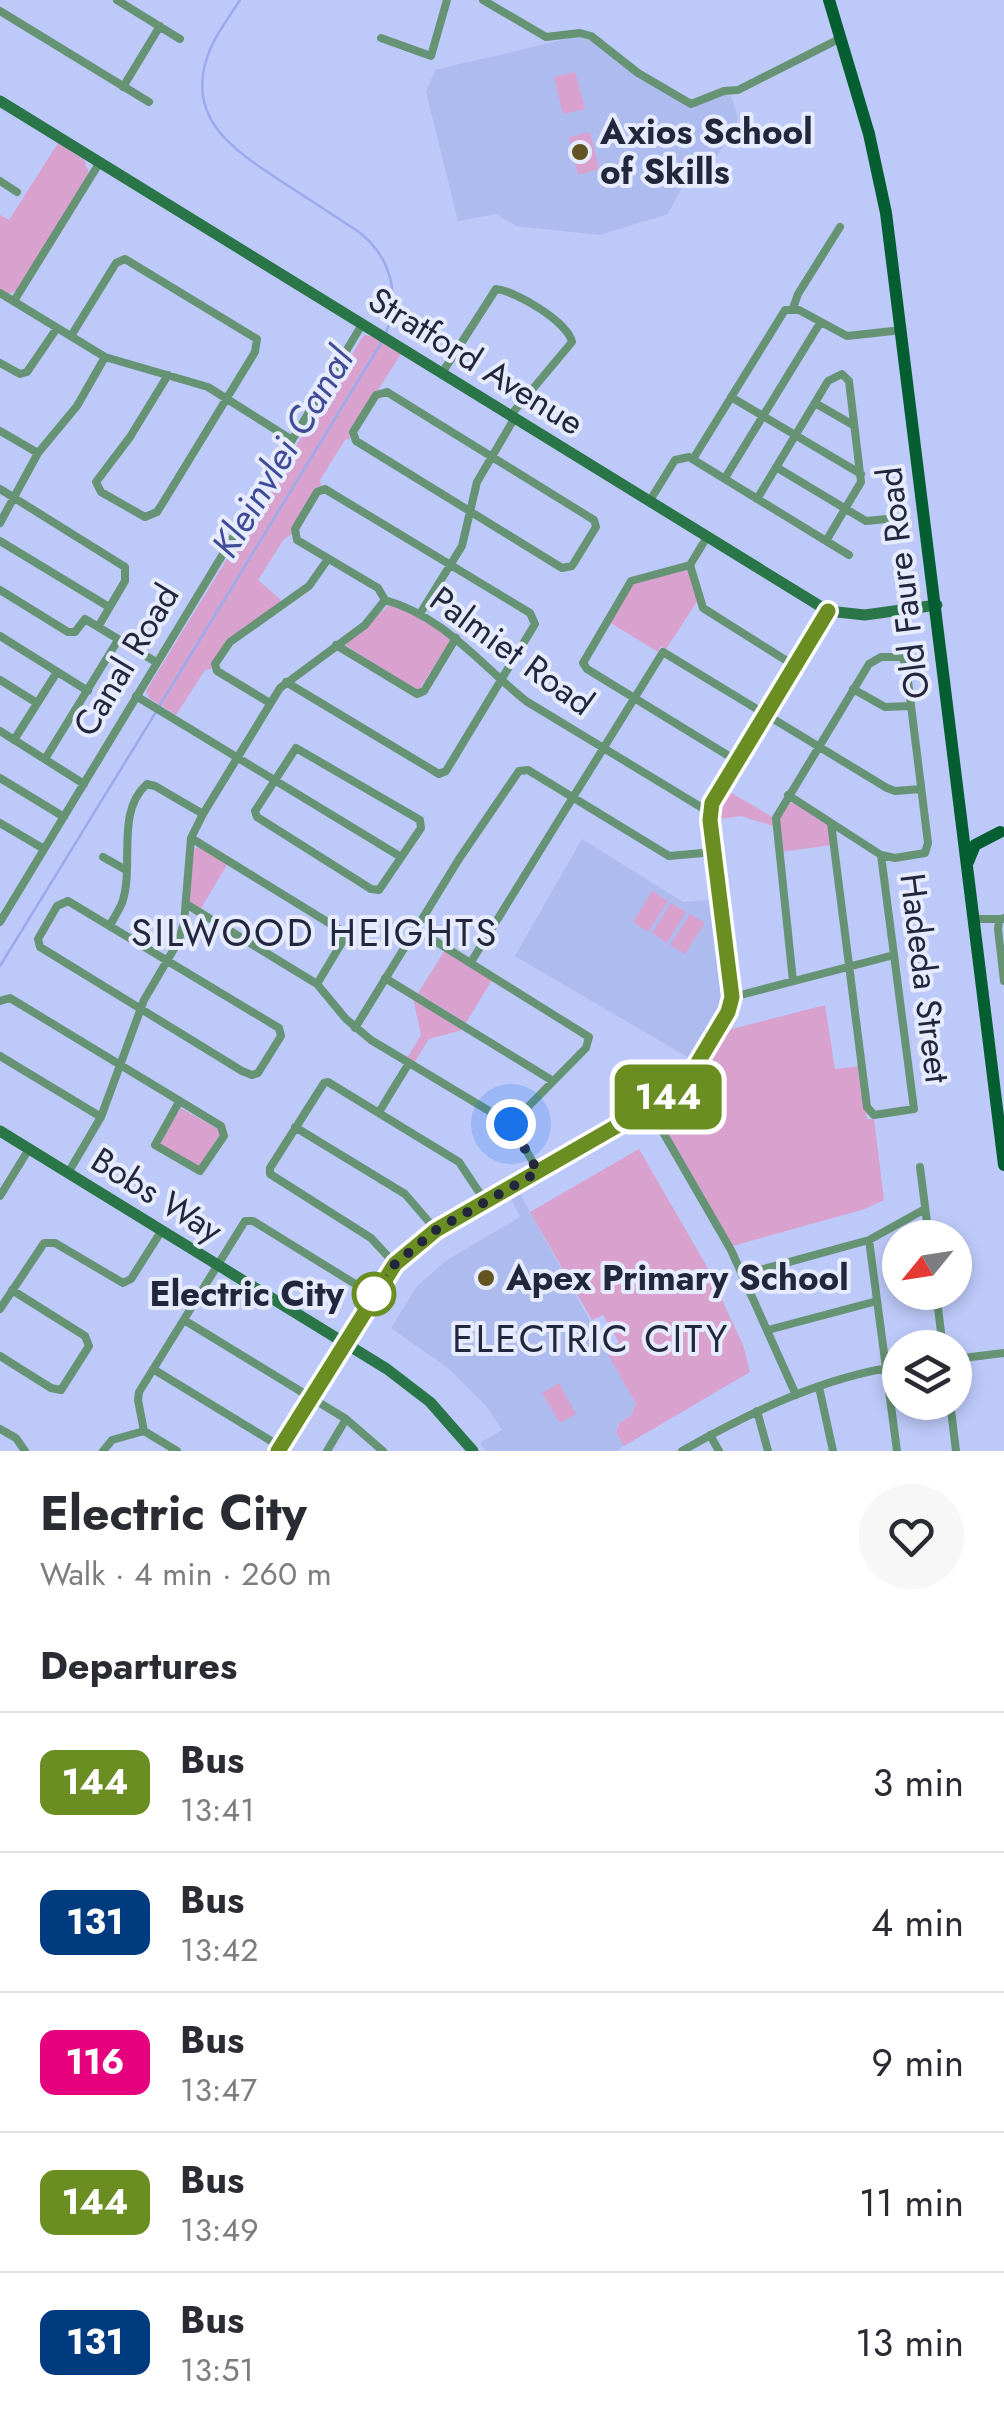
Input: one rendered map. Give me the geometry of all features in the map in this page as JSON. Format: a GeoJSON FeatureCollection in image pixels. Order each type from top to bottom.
{"type":"FeatureCollection","features":[{"type":"Feature","properties":{"kind":"main road","name":"Old Faure Road"},"geometry":{"type":"LineString","coordinates":[[828,0],[880,176],[903,330],[1004,1166]]}},
{"type":"Feature","properties":{"kind":"main road"},"geometry":{"type":"LineString","coordinates":[[966,870],[975,845],[1000,832]]}},
{"type":"Feature","properties":{"kind":"street"},"geometry":{"type":"LineString","coordinates":[[117,0],[180,39]]}},
{"type":"Feature","properties":{"kind":"street"},"geometry":{"type":"LineString","coordinates":[[381,38],[431,56],[448,0]]}},
{"type":"Feature","properties":{"kind":"street"},"geometry":{"type":"LineString","coordinates":[[483,0],[542,36],[591,36],[638,73],[691,104],[724,91],[738,90],[842,38]]}},
{"type":"Feature","properties":{"kind":"street"},"geometry":{"type":"LineString","coordinates":[[0,11],[149,102]]}},
{"type":"Feature","properties":{"kind":"street"},"geometry":{"type":"LineString","coordinates":[[123,86],[160,26]]}},
{"type":"Feature","properties":{"kind":"street","name":"Stratford Avenue"},"geometry":{"type":"LineString","coordinates":[[0,101],[828,611],[865,615],[937,604]]}},
{"type":"Feature","properties":{"kind":"street"},"geometry":{"type":"LineString","coordinates":[[14,301],[100,162]]}},
{"type":"Feature","properties":{"kind":"street"},"geometry":{"type":"LineString","coordinates":[[0,181],[18,192]]}},
{"type":"Feature","properties":{"kind":"street"},"geometry":{"type":"LineString","coordinates":[[693,459],[782,313],[793,308],[840,227]]}},
{"type":"Feature","properties":{"kind":"street"},"geometry":{"type":"LineString","coordinates":[[71,336],[116,263],[125,259],[257,339]]}},
{"type":"Feature","properties":{"kind":"street"},"geometry":{"type":"LineString","coordinates":[[421,612],[465,537],[477,482],[490,456],[512,418],[572,342],[567,330],[553,318],[509,292],[496,289],[442,373]]}},
{"type":"Feature","properties":{"kind":"street"},"geometry":{"type":"LineString","coordinates":[[0,293],[105,357],[208,388],[292,440]]}},
{"type":"Feature","properties":{"kind":"street"},"geometry":{"type":"LineString","coordinates":[[793,308],[848,336],[903,330]]}},
{"type":"Feature","properties":{"kind":"street"},"geometry":{"type":"LineString","coordinates":[[725,478],[820,323]]}},
{"type":"Feature","properties":{"kind":"street","name":"Canal Road"},"geometry":{"type":"LineString","coordinates":[[2,916],[292,440],[368,326]]}},
{"type":"Feature","properties":{"kind":"street"},"geometry":{"type":"LineString","coordinates":[[0,363],[16,373],[27,372],[57,328]]}},
{"type":"Feature","properties":{"kind":"street"},"geometry":{"type":"LineString","coordinates":[[257,339],[267,334]]}},
{"type":"Feature","properties":{"kind":"street"},"geometry":{"type":"LineString","coordinates":[[168,375],[130,437],[96,482],[101,492],[140,516],[157,512],[255,352],[257,339]]}},
{"type":"Feature","properties":{"kind":"street"},"geometry":{"type":"LineString","coordinates":[[0,523],[38,454],[77,406],[105,357]]}},
{"type":"Feature","properties":{"kind":"street"},"geometry":{"type":"LineString","coordinates":[[757,499],[832,376],[842,374],[849,381],[860,486],[826,541]]}},
{"type":"Feature","properties":{"kind":"street"},"geometry":{"type":"LineString","coordinates":[[384,392],[590,517],[596,527],[576,561],[562,568],[470,511],[356,442],[354,432],[376,395],[384,392]]}},
{"type":"Feature","properties":{"kind":"street"},"geometry":{"type":"LineString","coordinates":[[731,396],[861,474]]}},
{"type":"Feature","properties":{"kind":"street"},"geometry":{"type":"LineString","coordinates":[[815,403],[854,425]]}},
{"type":"Feature","properties":{"kind":"street"},"geometry":{"type":"LineString","coordinates":[[0,431],[38,454]]}},
{"type":"Feature","properties":{"kind":"street"},"geometry":{"type":"LineString","coordinates":[[650,502],[676,460],[684,456],[849,555]]}},
{"type":"Feature","properties":{"kind":"street"},"geometry":{"type":"LineString","coordinates":[[776,467],[866,521],[887,519]]}},
{"type":"Feature","properties":{"kind":"street"},"geometry":{"type":"LineString","coordinates":[[0,489],[126,567],[127,577],[98,626]]}},
{"type":"Feature","properties":{"kind":"street","name":"Palmiet Road"},"geometry":{"type":"LineString","coordinates":[[451,566],[325,489],[315,496],[295,529],[297,540],[378,588],[385,600],[421,612],[456,638],[526,701],[709,812]]}},
{"type":"Feature","properties":{"kind":"street"},"geometry":{"type":"LineString","coordinates":[[707,537],[690,564],[634,580],[585,657],[587,669],[737,760]]}},
{"type":"Feature","properties":{"kind":"street"},"geometry":{"type":"LineString","coordinates":[[0,541],[109,607]]}},
{"type":"Feature","properties":{"kind":"street"},"geometry":{"type":"LineString","coordinates":[[270,704],[218,672],[215,664],[230,642],[309,586],[328,559]]}},
{"type":"Feature","properties":{"kind":"street"},"geometry":{"type":"LineString","coordinates":[[690,564],[706,611],[795,666]]}},
{"type":"Feature","properties":{"kind":"street"},"geometry":{"type":"LineString","coordinates":[[286,682],[440,774],[446,771],[533,628],[534,616],[451,566]]}},
{"type":"Feature","properties":{"kind":"street"},"geometry":{"type":"LineString","coordinates":[[0,590],[68,632],[75,632],[96,599]]}},
{"type":"Feature","properties":{"kind":"street"},"geometry":{"type":"LineString","coordinates":[[68,1173],[101,1117],[140,1009],[182,934],[191,838],[202,814],[286,682],[365,624],[385,600]]}},
{"type":"Feature","properties":{"kind":"street"},"geometry":{"type":"LineString","coordinates":[[153,1370],[280,1449],[395,1264],[436,1230],[685,1084],[728,1012],[732,997],[709,812],[828,611]]}},
{"type":"Feature","properties":{"kind":"street"},"geometry":{"type":"LineString","coordinates":[[85,619],[156,662]]}},
{"type":"Feature","properties":{"kind":"street"},"geometry":{"type":"LineString","coordinates":[[0,636],[88,691]]}},
{"type":"Feature","properties":{"kind":"street"},"geometry":{"type":"LineString","coordinates":[[336,645],[417,694],[424,691],[456,638]]}},
{"type":"Feature","properties":{"kind":"street"},"geometry":{"type":"LineString","coordinates":[[46,760],[118,640]]}},
{"type":"Feature","properties":{"kind":"street"},"geometry":{"type":"LineString","coordinates":[[470,962],[663,652],[891,790],[921,789]]}},
{"type":"Feature","properties":{"kind":"street"},"geometry":{"type":"LineString","coordinates":[[788,796],[881,854],[894,858],[921,855],[928,848],[906,664],[898,655],[881,656],[869,664],[818,746],[788,796],[778,813],[775,829],[793,981]]}},
{"type":"Feature","properties":{"kind":"street"},"geometry":{"type":"LineString","coordinates":[[14,740],[57,672]]}},
{"type":"Feature","properties":{"kind":"street"},"geometry":{"type":"LineString","coordinates":[[0,680],[37,704]]}},
{"type":"Feature","properties":{"kind":"street"},"geometry":{"type":"LineString","coordinates":[[853,689],[886,707],[910,706]]}},
{"type":"Feature","properties":{"kind":"street"},"geometry":{"type":"LineString","coordinates":[[138,698],[401,857]]}},
{"type":"Feature","properties":{"kind":"street"},"geometry":{"type":"LineString","coordinates":[[0,731],[84,784]]}},
{"type":"Feature","properties":{"kind":"street"},"geometry":{"type":"LineString","coordinates":[[298,748],[421,823],[381,888],[371,889],[257,817],[255,811],[272,781],[298,748]]}},
{"type":"Feature","properties":{"kind":"street"},"geometry":{"type":"LineString","coordinates":[[355,1028],[520,771],[528,770],[669,856],[714,852]]}},
{"type":"Feature","properties":{"kind":"street"},"geometry":{"type":"LineString","coordinates":[[0,778],[64,818]]}},
{"type":"Feature","properties":{"kind":"street"},"geometry":{"type":"LineString","coordinates":[[110,925],[122,902],[132,805],[144,785],[155,786],[202,814]]}},
{"type":"Feature","properties":{"kind":"street"},"geometry":{"type":"LineString","coordinates":[[0,823],[44,849]]}},
{"type":"Feature","properties":{"kind":"street"},"geometry":{"type":"LineString","coordinates":[[831,823],[849,966]]}},
{"type":"Feature","properties":{"kind":"street"},"geometry":{"type":"LineString","coordinates":[[191,838],[342,931],[344,939],[317,984]]}},
{"type":"Feature","properties":{"kind":"street","name":"Hadeda Street"},"geometry":{"type":"LineString","coordinates":[[849,966],[868,1110],[877,1115],[914,1109],[881,854]]}},
{"type":"Feature","properties":{"kind":"street"},"geometry":{"type":"LineString","coordinates":[[103,858],[126,870]]}},
{"type":"Feature","properties":{"kind":"street"},"geometry":{"type":"LineString","coordinates":[[64,900],[168,960],[275,1025],[282,1034],[258,1073],[252,1075],[38,944],[64,900]]}},
{"type":"Feature","properties":{"kind":"street"},"geometry":{"type":"LineString","coordinates":[[186,904],[317,984],[355,1028],[511,1124],[538,1172]]}},
{"type":"Feature","properties":{"kind":"street"},"geometry":{"type":"LineString","coordinates":[[973,919],[1002,918],[998,929],[1004,980]]}},
{"type":"Feature","properties":{"kind":"street"},"geometry":{"type":"LineString","coordinates":[[416,929],[587,1034],[588,1045],[511,1124]]}},
{"type":"Feature","properties":{"kind":"street"},"geometry":{"type":"LineString","coordinates":[[732,997],[894,955]]}},
{"type":"Feature","properties":{"kind":"street"},"geometry":{"type":"LineString","coordinates":[[386,978],[553,1081]]}},
{"type":"Feature","properties":{"kind":"street"},"geometry":{"type":"LineString","coordinates":[[0,1001],[10,998],[223,1128],[224,1136],[200,1171],[155,1145],[179,1102]]}},
{"type":"Feature","properties":{"kind":"street"},"geometry":{"type":"LineString","coordinates":[[0,1056],[101,1117]]}},
{"type":"Feature","properties":{"kind":"street"},"geometry":{"type":"LineString","coordinates":[[379,1112],[409,1063]]}},
{"type":"Feature","properties":{"kind":"street"},"geometry":{"type":"LineString","coordinates":[[395,1264],[362,1232],[272,1178],[270,1168],[318,1089],[328,1082],[460,1162],[486,1201]]}},
{"type":"Feature","properties":{"kind":"street"},"geometry":{"type":"LineString","coordinates":[[649,1108],[742,1274],[796,1395]]}},
{"type":"Feature","properties":{"kind":"street"},"geometry":{"type":"LineString","coordinates":[[295,1127],[405,1194],[436,1230]]}},
{"type":"Feature","properties":{"kind":"street","name":"Bobs Way"},"geometry":{"type":"LineString","coordinates":[[0,1131],[419,1392],[472,1451]]}},
{"type":"Feature","properties":{"kind":"street"},"geometry":{"type":"LineString","coordinates":[[0,1196],[28,1149]]}},
{"type":"Feature","properties":{"kind":"street"},"geometry":{"type":"LineString","coordinates":[[920,1166],[927,1220]]}},
{"type":"Feature","properties":{"kind":"street"},"geometry":{"type":"LineString","coordinates":[[742,1274],[869,1240],[926,1209]]}},
{"type":"Feature","properties":{"kind":"street"},"geometry":{"type":"LineString","coordinates":[[177,1451],[144,1431],[138,1397],[242,1224],[250,1220],[374,1295]]}},
{"type":"Feature","properties":{"kind":"street"},"geometry":{"type":"LineString","coordinates":[[0,1310],[38,1247],[50,1242],[117,1281],[126,1282],[162,1230]]}},
{"type":"Feature","properties":{"kind":"street"},"geometry":{"type":"LineString","coordinates":[[869,1240],[882,1338]]}},
{"type":"Feature","properties":{"kind":"street"},"geometry":{"type":"LineString","coordinates":[[0,1356],[51,1388],[61,1390],[90,1346],[85,1336],[12,1290]]}},
{"type":"Feature","properties":{"kind":"street"},"geometry":{"type":"LineString","coordinates":[[768,1330],[877,1301]]}},
{"type":"Feature","properties":{"kind":"street"},"geometry":{"type":"LineString","coordinates":[[184,1320],[346,1420],[383,1451]]}},
{"type":"Feature","properties":{"kind":"street"},"geometry":{"type":"LineString","coordinates":[[972,1357],[1004,1353]]}},
{"type":"Feature","properties":{"kind":"street"},"geometry":{"type":"LineString","coordinates":[[682,1451],[796,1395],[882,1369]]}},
{"type":"Feature","properties":{"kind":"street"},"geometry":{"type":"LineString","coordinates":[[819,1387],[833,1451]]}},
{"type":"Feature","properties":{"kind":"street"},"geometry":{"type":"LineString","coordinates":[[757,1411],[768,1451]]}},
{"type":"Feature","properties":{"kind":"street"},"geometry":{"type":"LineString","coordinates":[[327,1451],[346,1420]]}},
{"type":"Feature","properties":{"kind":"street"},"geometry":{"type":"LineString","coordinates":[[892,1420],[896,1451]]}},
{"type":"Feature","properties":{"kind":"street"},"geometry":{"type":"LineString","coordinates":[[952,1420],[956,1451]]}},
{"type":"Feature","properties":{"kind":"street"},"geometry":{"type":"LineString","coordinates":[[0,1428],[16,1438],[25,1451]]}},
{"type":"Feature","properties":{"kind":"street"},"geometry":{"type":"LineString","coordinates":[[104,1451],[110,1442],[144,1431]]}},
{"type":"Feature","properties":{"kind":"street"},"geometry":{"type":"LineString","coordinates":[[710,1435],[719,1451]]}},
{"type":"Feature","properties":{"kind":"shaded area","name":"Axios School of Skills"},"geometry":{"type":"Polygon","coordinates":[[[579,36],[591,40],[630,72],[691,108],[726,93],[731,95],[738,118],[736,127],[703,177],[691,170],[668,214],[600,235],[516,226],[496,214],[458,221],[426,92],[435,70],[579,36]]]}},
{"type":"Feature","properties":{"kind":"shaded area"},"geometry":{"type":"Polygon","coordinates":[[[575,72],[585,109],[563,114],[554,77],[575,72]]]}},
{"type":"Feature","properties":{"kind":"shaded area"},"geometry":{"type":"Polygon","coordinates":[[[590,132],[599,169],[578,175],[569,137],[590,132]]]}},
{"type":"Feature","properties":{"kind":"shaded area"},"geometry":{"type":"Polygon","coordinates":[[[58,143],[84,160],[89,173],[17,290],[9,294],[0,289],[0,215],[9,220],[58,143]]]}},
{"type":"Feature","properties":{"kind":"shaded area"},"geometry":{"type":"Polygon","coordinates":[[[364,335],[401,354],[351,432],[351,438],[345,440],[320,480],[321,486],[291,535],[284,539],[258,580],[280,603],[226,642],[213,668],[205,670],[176,715],[149,698],[146,691],[364,335]]]}},
{"type":"Feature","properties":{"kind":"shaded area"},"geometry":{"type":"Polygon","coordinates":[[[684,569],[689,572],[698,600],[666,649],[661,646],[658,652],[609,622],[632,585],[684,569]]]}},
{"type":"Feature","properties":{"kind":"shaded area"},"geometry":{"type":"Polygon","coordinates":[[[389,605],[418,614],[451,640],[418,691],[345,645],[389,605]]]}},
{"type":"Feature","properties":{"kind":"shaded area"},"geometry":{"type":"Polygon","coordinates":[[[723,788],[774,818],[773,826],[741,816],[713,820],[713,807],[723,788]]]}},
{"type":"Feature","properties":{"kind":"shaded area"},"geometry":{"type":"Polygon","coordinates":[[[787,803],[794,803],[829,825],[832,845],[780,852],[779,817],[787,803]]]}},
{"type":"Feature","properties":{"kind":"shaded area"},"geometry":{"type":"Polygon","coordinates":[[[582,839],[683,902],[710,900],[725,999],[689,1058],[515,956],[582,839]]]}},
{"type":"Feature","properties":{"kind":"shaded area"},"geometry":{"type":"Polygon","coordinates":[[[199,847],[228,863],[200,910],[189,898],[194,849],[199,847]]]}},
{"type":"Feature","properties":{"kind":"shaded area"},"geometry":{"type":"Polygon","coordinates":[[[652,891],[668,901],[648,932],[633,922],[652,891]]]}},
{"type":"Feature","properties":{"kind":"shaded area"},"geometry":{"type":"Polygon","coordinates":[[[671,903],[686,912],[667,943],[652,933],[671,903]]]}},
{"type":"Feature","properties":{"kind":"shaded area"},"geometry":{"type":"Polygon","coordinates":[[[690,914],[705,923],[685,954],[670,945],[690,914]]]}},
{"type":"Feature","properties":{"kind":"shaded area"},"geometry":{"type":"Polygon","coordinates":[[[445,950],[492,980],[466,1023],[418,993],[445,950]]]}},
{"type":"Feature","properties":{"kind":"shaded area"},"geometry":{"type":"Polygon","coordinates":[[[413,998],[463,1030],[429,1039],[414,1063],[407,1058],[421,1035],[413,998]]]}},
{"type":"Feature","properties":{"kind":"shaded area"},"geometry":{"type":"Polygon","coordinates":[[[825,1005],[835,1069],[860,1066],[867,1119],[874,1119],[884,1200],[865,1209],[733,1246],[657,1108],[693,1087],[728,1030],[825,1005]]]}},
{"type":"Feature","properties":{"kind":"shaded area"},"geometry":{"type":"Polygon","coordinates":[[[181,1108],[218,1129],[220,1134],[198,1169],[159,1143],[181,1108]]]}},
{"type":"Feature","properties":{"kind":"shaded area"},"geometry":{"type":"Polygon","coordinates":[[[639,1149],[706,1265],[743,1345],[750,1372],[624,1446],[616,1433],[619,1423],[631,1416],[636,1404],[606,1351],[619,1342],[603,1315],[592,1320],[530,1212],[639,1149]]]}},
{"type":"Feature","properties":{"kind":"shaded area"},"geometry":{"type":"Polygon","coordinates":[[[519,1192],[636,1404],[631,1416],[618,1424],[616,1433],[624,1446],[616,1451],[486,1451],[480,1443],[502,1430],[487,1407],[449,1369],[391,1328],[417,1286],[447,1260],[520,1217],[510,1197],[519,1192]]]}},
{"type":"Feature","properties":{"kind":"shaded area"},"geometry":{"type":"Polygon","coordinates":[[[559,1383],[576,1414],[560,1423],[542,1393],[559,1383]]]}},
{"type":"Feature","properties":{"kind":"waterway","name":"Kleinvlei Canal"},"geometry":{"type":"LineString","coordinates":[[240,0],[206,61],[202,82],[210,118],[248,159],[370,242],[390,278],[393,305],[386,333]]}},
{"type":"Feature","properties":{"kind":"waterway","name":"Kleinvlei Canal"},"geometry":{"type":"LineString","coordinates":[[160,705],[383,340]]}},
{"type":"Feature","properties":{"kind":"waterway","name":"Kleinvlei Canal"},"geometry":{"type":"LineString","coordinates":[[0,966],[156,712]]}},
{"type":"Feature","properties":{"kind":"bus line","name":"144"},"geometry":{"type":"LineString","coordinates":[[278,1451],[395,1264],[436,1230],[685,1084],[728,1012],[732,997],[709,812],[828,611]]}},
{"type":"Feature","properties":{"kind":"place","name":"Axios School of Skills"},"geometry":{"type":"Point","coordinates":[580,152]}},
{"type":"Feature","properties":{"kind":"place","name":"Apex Primary School"},"geometry":{"type":"Point","coordinates":[486,1278]}},
{"type":"Feature","properties":{"kind":"place","name":"Electric City"},"geometry":{"type":"Point","coordinates":[374,1294]}},
{"type":"Feature","properties":{"kind":"district","name":"SILWOOD HEIGHTS"},"geometry":{"type":"Point","coordinates":[315,932]}},
{"type":"Feature","properties":{"kind":"district","name":"ELECTRIC CITY"},"geometry":{"type":"Point","coordinates":[591,1338]}},
{"type":"Feature","properties":{"kind":"route"},"geometry":{"type":"LineString","coordinates":[[374,1294],[395,1264],[436,1230],[538,1172],[511,1124]]}}]}
